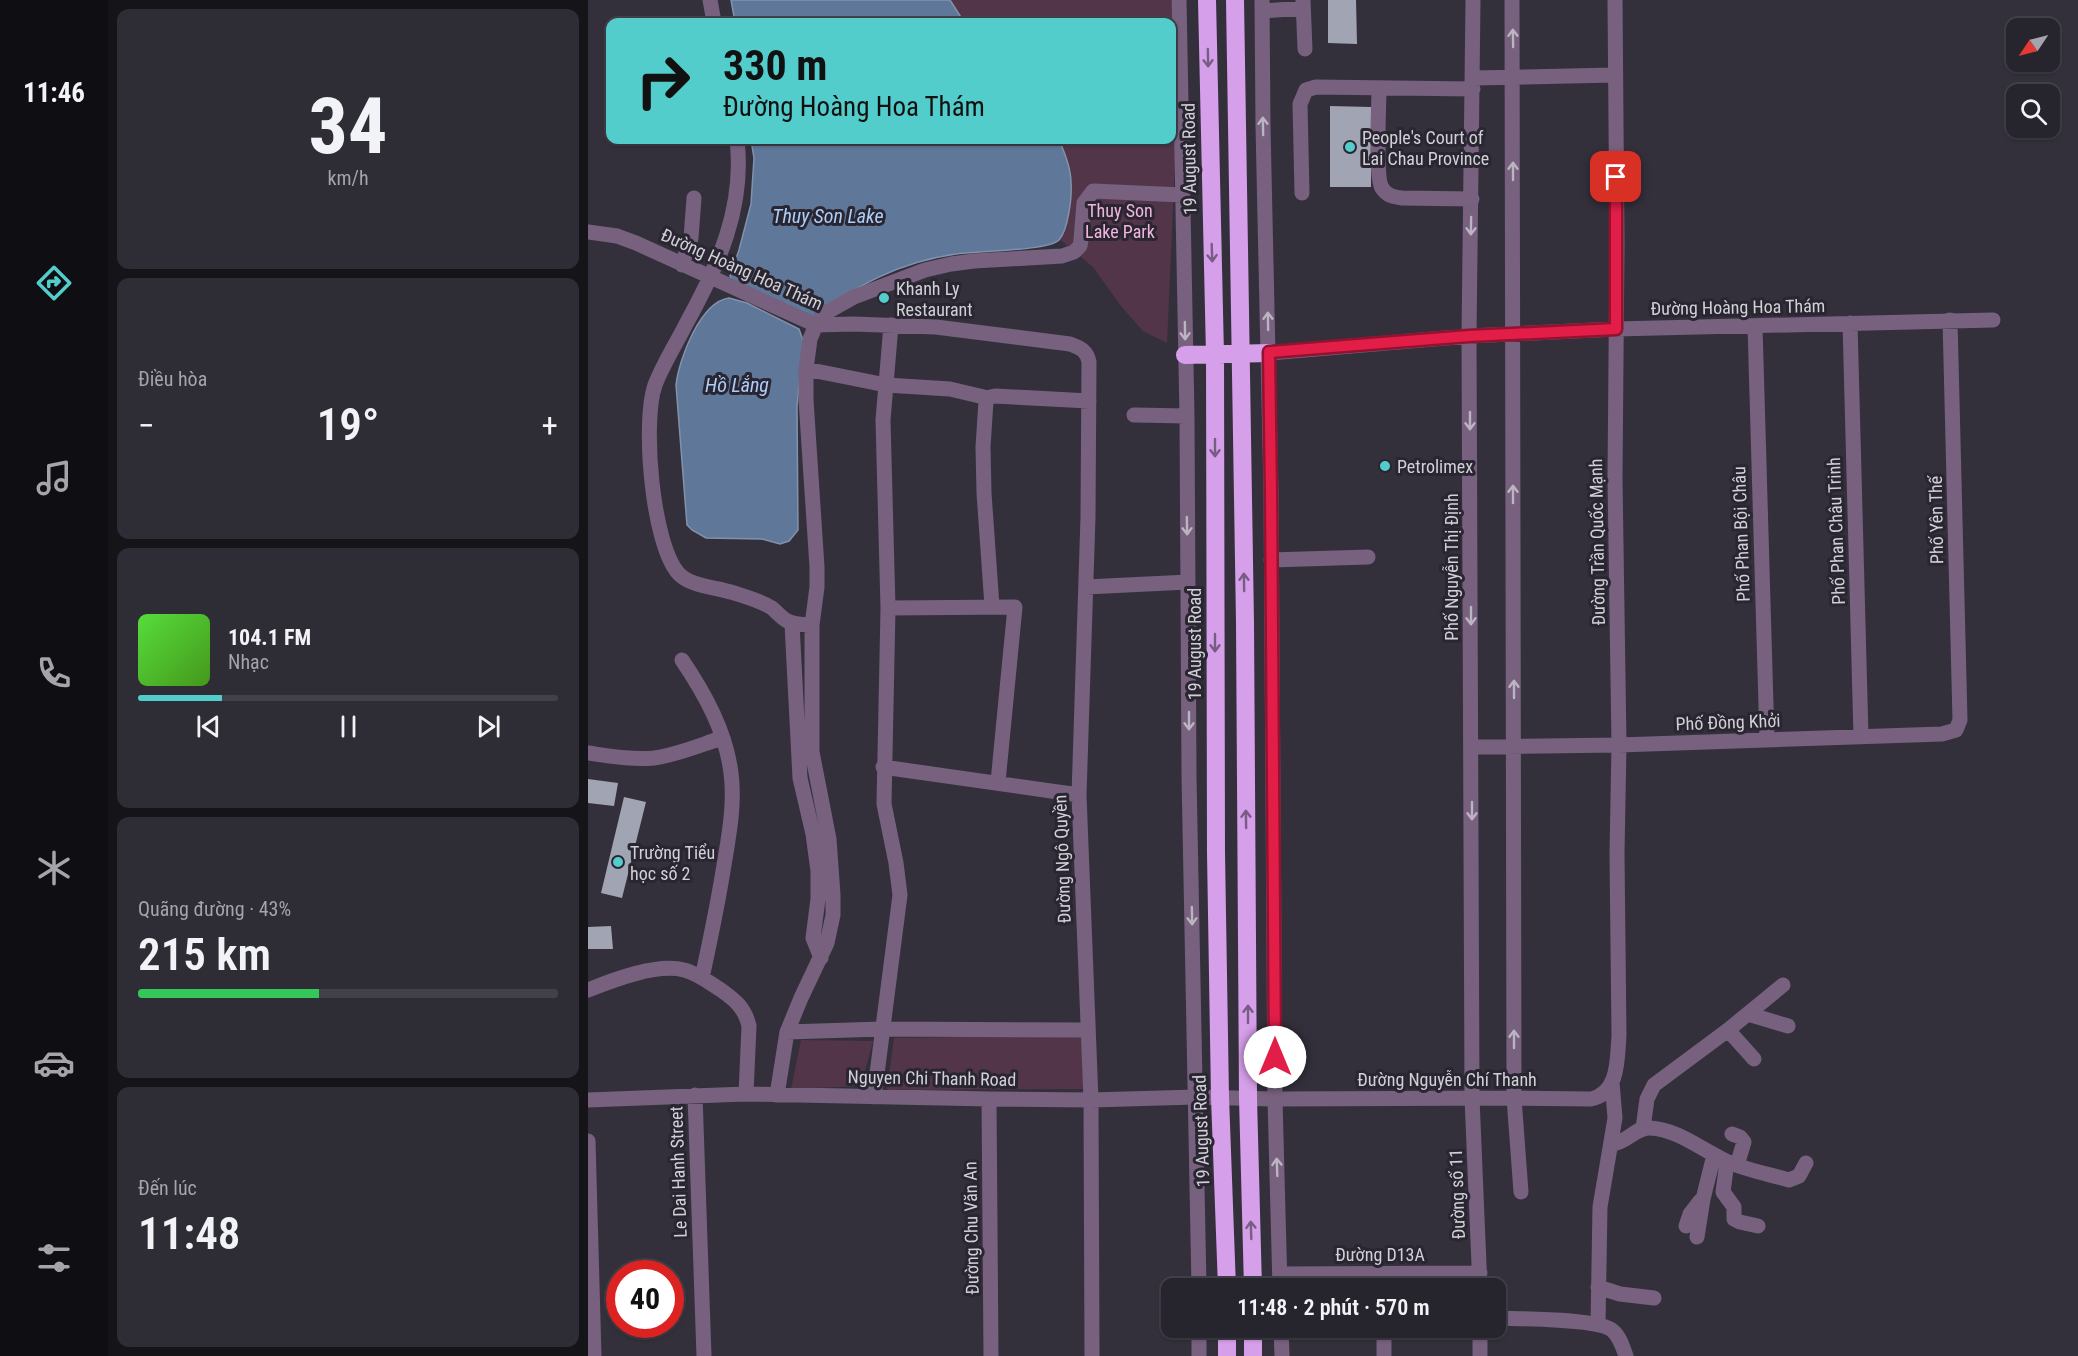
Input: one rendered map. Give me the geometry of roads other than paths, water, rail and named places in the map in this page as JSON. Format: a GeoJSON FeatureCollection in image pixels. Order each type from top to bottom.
{"type":"FeatureCollection","features":[{"type":"Feature","properties":{"kind":"highway","name":"19 August Road"},"geometry":{"type":"LineString","coordinates":[[1207,0],[1215,355],[1216,853],[1220,1097],[1227,1278]]}},
{"type":"Feature","properties":{"kind":"highway"},"geometry":{"type":"LineString","coordinates":[[1234,0],[1245,623],[1248,1098],[1253,1278]]}},
{"type":"Feature","properties":{"kind":"highway"},"geometry":{"type":"LineString","coordinates":[[1185,355],[1269,352]]}},
{"type":"Feature","properties":{"kind":"highway"},"geometry":{"type":"LineString","coordinates":[[1227,1338],[1227,1356]]}},
{"type":"Feature","properties":{"kind":"highway"},"geometry":{"type":"LineString","coordinates":[[1253,1338],[1253,1356]]}},
{"type":"Feature","properties":{"kind":"street"},"geometry":{"type":"LineString","coordinates":[[710,0],[713,18]]}},
{"type":"Feature","properties":{"kind":"street","name":"19 August Road"},"geometry":{"type":"LineString","coordinates":[[1179,0],[1199,1278]]}},
{"type":"Feature","properties":{"kind":"street","name":"Phố Nguyễn Thị Định"},"geometry":{"type":"LineString","coordinates":[[1472,1098],[1469,336],[1473,0]]}},
{"type":"Feature","properties":{"kind":"street"},"geometry":{"type":"LineString","coordinates":[[1512,0],[1514,1098],[1521,1192]]}},
{"type":"Feature","properties":{"kind":"street","name":"Đường Trần Quốc Mạnh"},"geometry":{"type":"LineString","coordinates":[[1598,1324],[1600,1206],[1615,1118],[1612,1082],[1619,1036],[1617,854],[1619,745],[1615,478],[1615,0]]}},
{"type":"Feature","properties":{"kind":"street"},"geometry":{"type":"LineString","coordinates":[[1280,1278],[1275,1099],[1269,352],[1262,5],[1303,4],[1305,49]]}},
{"type":"Feature","properties":{"kind":"street"},"geometry":{"type":"LineString","coordinates":[[1302,193],[1300,104],[1303,93],[1310,88],[1379,89],[1473,83],[1513,76],[1615,75]]}},
{"type":"Feature","properties":{"kind":"street"},"geometry":{"type":"LineString","coordinates":[[1379,89],[1379,180],[1386,194],[1402,198],[1472,199]]}},
{"type":"Feature","properties":{"kind":"street"},"geometry":{"type":"LineString","coordinates":[[737,144],[738,190],[712,278],[655,384],[649,408],[649,459],[664,542],[673,566],[688,581],[734,592],[762,603],[792,624],[812,625]]}},
{"type":"Feature","properties":{"kind":"street"},"geometry":{"type":"LineString","coordinates":[[777,1095],[787,1032],[821,958],[831,930],[833,895],[829,839],[812,752],[812,625],[817,567],[806,369],[810,339],[816,325],[829,311],[848,300],[925,270],[951,264],[1048,258],[1074,252],[1080,246],[1084,203],[1094,191],[1182,195]]}},
{"type":"Feature","properties":{"kind":"street"},"geometry":{"type":"LineString","coordinates":[[682,265],[691,238],[694,198]]}},
{"type":"Feature","properties":{"kind":"street","name":"Đường Hoàng Hoa Thám"},"geometry":{"type":"LineString","coordinates":[[588,232],[627,239],[816,325],[936,327],[1070,344],[1085,351],[1089,362]]}},
{"type":"Feature","properties":{"kind":"street","name":"Phố Yên Thế"},"geometry":{"type":"LineString","coordinates":[[1942,734],[1956,730],[1960,720],[1950,320]]}},
{"type":"Feature","properties":{"kind":"street","name":"Đường Hoàng Hoa Thám"},"geometry":{"type":"LineString","coordinates":[[1269,352],[1469,336],[1616,329],[1993,320]]}},
{"type":"Feature","properties":{"kind":"street","name":"Phố Phan Châu Trinh"},"geometry":{"type":"LineString","coordinates":[[1850,323],[1861,737]]}},
{"type":"Feature","properties":{"kind":"street"},"geometry":{"type":"LineString","coordinates":[[874,1096],[900,895],[884,804],[883,766],[888,608],[883,460],[891,326]]}},
{"type":"Feature","properties":{"kind":"street","name":"Phố Phan Bội Châu"},"geometry":{"type":"LineString","coordinates":[[1755,326],[1767,740]]}},
{"type":"Feature","properties":{"kind":"street","name":"Đường Ngô Quyền"},"geometry":{"type":"LineString","coordinates":[[1089,362],[1086,587],[1079,795],[1092,1100],[1092,1356]]}},
{"type":"Feature","properties":{"kind":"street"},"geometry":{"type":"LineString","coordinates":[[806,369],[886,385],[950,389],[988,398],[1089,401]]}},
{"type":"Feature","properties":{"kind":"street"},"geometry":{"type":"LineString","coordinates":[[988,398],[985,403],[983,447],[992,606]]}},
{"type":"Feature","properties":{"kind":"street"},"geometry":{"type":"LineString","coordinates":[[1134,415],[1187,416]]}},
{"type":"Feature","properties":{"kind":"street"},"geometry":{"type":"LineString","coordinates":[[1271,560],[1368,556]]}},
{"type":"Feature","properties":{"kind":"street"},"geometry":{"type":"LineString","coordinates":[[1086,587],[1188,582]]}},
{"type":"Feature","properties":{"kind":"street"},"geometry":{"type":"LineString","coordinates":[[888,608],[1015,607],[998,782]]}},
{"type":"Feature","properties":{"kind":"street"},"geometry":{"type":"LineString","coordinates":[[792,624],[800,778],[813,834],[818,871],[818,899],[813,938],[821,958]]}},
{"type":"Feature","properties":{"kind":"street"},"geometry":{"type":"LineString","coordinates":[[682,660],[705,698],[722,738],[731,772],[732,810],[717,909],[702,978]]}},
{"type":"Feature","properties":{"kind":"street","name":"Phố Đồng Khởi"},"geometry":{"type":"LineString","coordinates":[[1472,747],[1619,745],[1942,734]]}},
{"type":"Feature","properties":{"kind":"street"},"geometry":{"type":"LineString","coordinates":[[588,753],[654,758],[722,738]]}},
{"type":"Feature","properties":{"kind":"street"},"geometry":{"type":"LineString","coordinates":[[883,766],[1079,795]]}},
{"type":"Feature","properties":{"kind":"street"},"geometry":{"type":"LineString","coordinates":[[588,990],[628,977],[665,969],[687,970],[702,978],[734,1000],[747,1017],[749,1026],[746,1094]]}},
{"type":"Feature","properties":{"kind":"street"},"geometry":{"type":"LineString","coordinates":[[1643,1128],[1647,1099],[1654,1085],[1728,1030],[1783,985]]}},
{"type":"Feature","properties":{"kind":"street"},"geometry":{"type":"LineString","coordinates":[[1748,1014],[1788,1026]]}},
{"type":"Feature","properties":{"kind":"street"},"geometry":{"type":"LineString","coordinates":[[787,1032],[882,1029],[1088,1030]]}},
{"type":"Feature","properties":{"kind":"street"},"geometry":{"type":"LineString","coordinates":[[1728,1030],[1754,1059]]}},
{"type":"Feature","properties":{"kind":"street","name":"Đường Nguyễn Chí Thanh"},"geometry":{"type":"LineString","coordinates":[[1275,1099],[1590,1099],[1600,1097],[1612,1082]]}},
{"type":"Feature","properties":{"kind":"street","name":"Nguyen Chi Thanh Road"},"geometry":{"type":"LineString","coordinates":[[588,1100],[746,1094],[1092,1100],[1196,1097],[1275,1099]]}},
{"type":"Feature","properties":{"kind":"street","name":"Le Dai Hanh Street"},"geometry":{"type":"LineString","coordinates":[[695,1095],[704,1356]]}},
{"type":"Feature","properties":{"kind":"street","name":"Đường số 11"},"geometry":{"type":"LineString","coordinates":[[1472,1098],[1480,1278]]}},
{"type":"Feature","properties":{"kind":"street","name":"Đường Chu Văn An"},"geometry":{"type":"LineString","coordinates":[[989,1099],[991,1356]]}},
{"type":"Feature","properties":{"kind":"street"},"geometry":{"type":"LineString","coordinates":[[1612,1144],[1622,1142],[1643,1128],[1651,1128],[1692,1143],[1726,1161],[1789,1180],[1799,1176],[1806,1163]]}},
{"type":"Feature","properties":{"kind":"street"},"geometry":{"type":"LineString","coordinates":[[1686,1226],[1690,1214],[1703,1199],[1726,1161],[1744,1142],[1740,1137],[1732,1134]]}},
{"type":"Feature","properties":{"kind":"street"},"geometry":{"type":"LineString","coordinates":[[588,1141],[594,1356]]}},
{"type":"Feature","properties":{"kind":"street"},"geometry":{"type":"LineString","coordinates":[[1726,1161],[1723,1192],[1734,1207],[1734,1219],[1737,1222],[1758,1226]]}},
{"type":"Feature","properties":{"kind":"street"},"geometry":{"type":"LineString","coordinates":[[1697,1237],[1703,1199]]}},
{"type":"Feature","properties":{"kind":"street"},"geometry":{"type":"LineString","coordinates":[[1598,1287],[1620,1294],[1654,1298]]}},
{"type":"Feature","properties":{"kind":"street"},"geometry":{"type":"LineString","coordinates":[[1506,1319],[1598,1324],[1613,1330],[1626,1356]]}},
{"type":"Feature","properties":{"kind":"street"},"geometry":{"type":"LineString","coordinates":[[1199,1338],[1199,1356]]}},
{"type":"Feature","properties":{"kind":"street"},"geometry":{"type":"LineString","coordinates":[[1281,1338],[1282,1356]]}},
{"type":"Feature","properties":{"kind":"street"},"geometry":{"type":"LineString","coordinates":[[1384,1338],[1384,1356]]}},
{"type":"Feature","properties":{"kind":"street"},"geometry":{"type":"LineString","coordinates":[[1480,1338],[1480,1356]]}},
{"type":"Feature","properties":{"kind":"water"},"geometry":{"type":"Polygon","coordinates":[[[731,0],[950,0],[961,18],[734,18],[731,0]]]}},
{"type":"Feature","properties":{"kind":"water","name":"Thuy Son Lake"},"geometry":{"type":"Polygon","coordinates":[[[752,144],[1061,144],[1071,178],[1069,213],[1062,235],[1052,244],[956,254],[916,263],[863,285],[812,318],[733,284],[730,276],[751,204],[754,158],[752,144]]]}},
{"type":"Feature","properties":{"kind":"water","name":"Hồ Lắng"},"geometry":{"type":"Polygon","coordinates":[[[729,298],[747,303],[799,329],[805,346],[797,407],[798,530],[789,541],[780,544],[762,539],[706,538],[687,525],[676,385],[678,374],[686,347],[700,320],[719,302],[729,298]]]}},
{"type":"Feature","properties":{"kind":"place","name":"People's Court of Lai Chau Province"},"geometry":{"type":"Point","coordinates":[1350,147]}},
{"type":"Feature","properties":{"kind":"place","name":"Khanh Ly Restaurant"},"geometry":{"type":"Point","coordinates":[884,298]}},
{"type":"Feature","properties":{"kind":"place","name":"Petrolimex"},"geometry":{"type":"Point","coordinates":[1385,466]}},
{"type":"Feature","properties":{"kind":"place","name":"Trường Tiểu học số 2"},"geometry":{"type":"Point","coordinates":[618,862]}},
{"type":"Feature","properties":{"kind":"park label","name":"Thuy Son Lake Park"},"geometry":{"type":"Point","coordinates":[1120,220]}}]}
